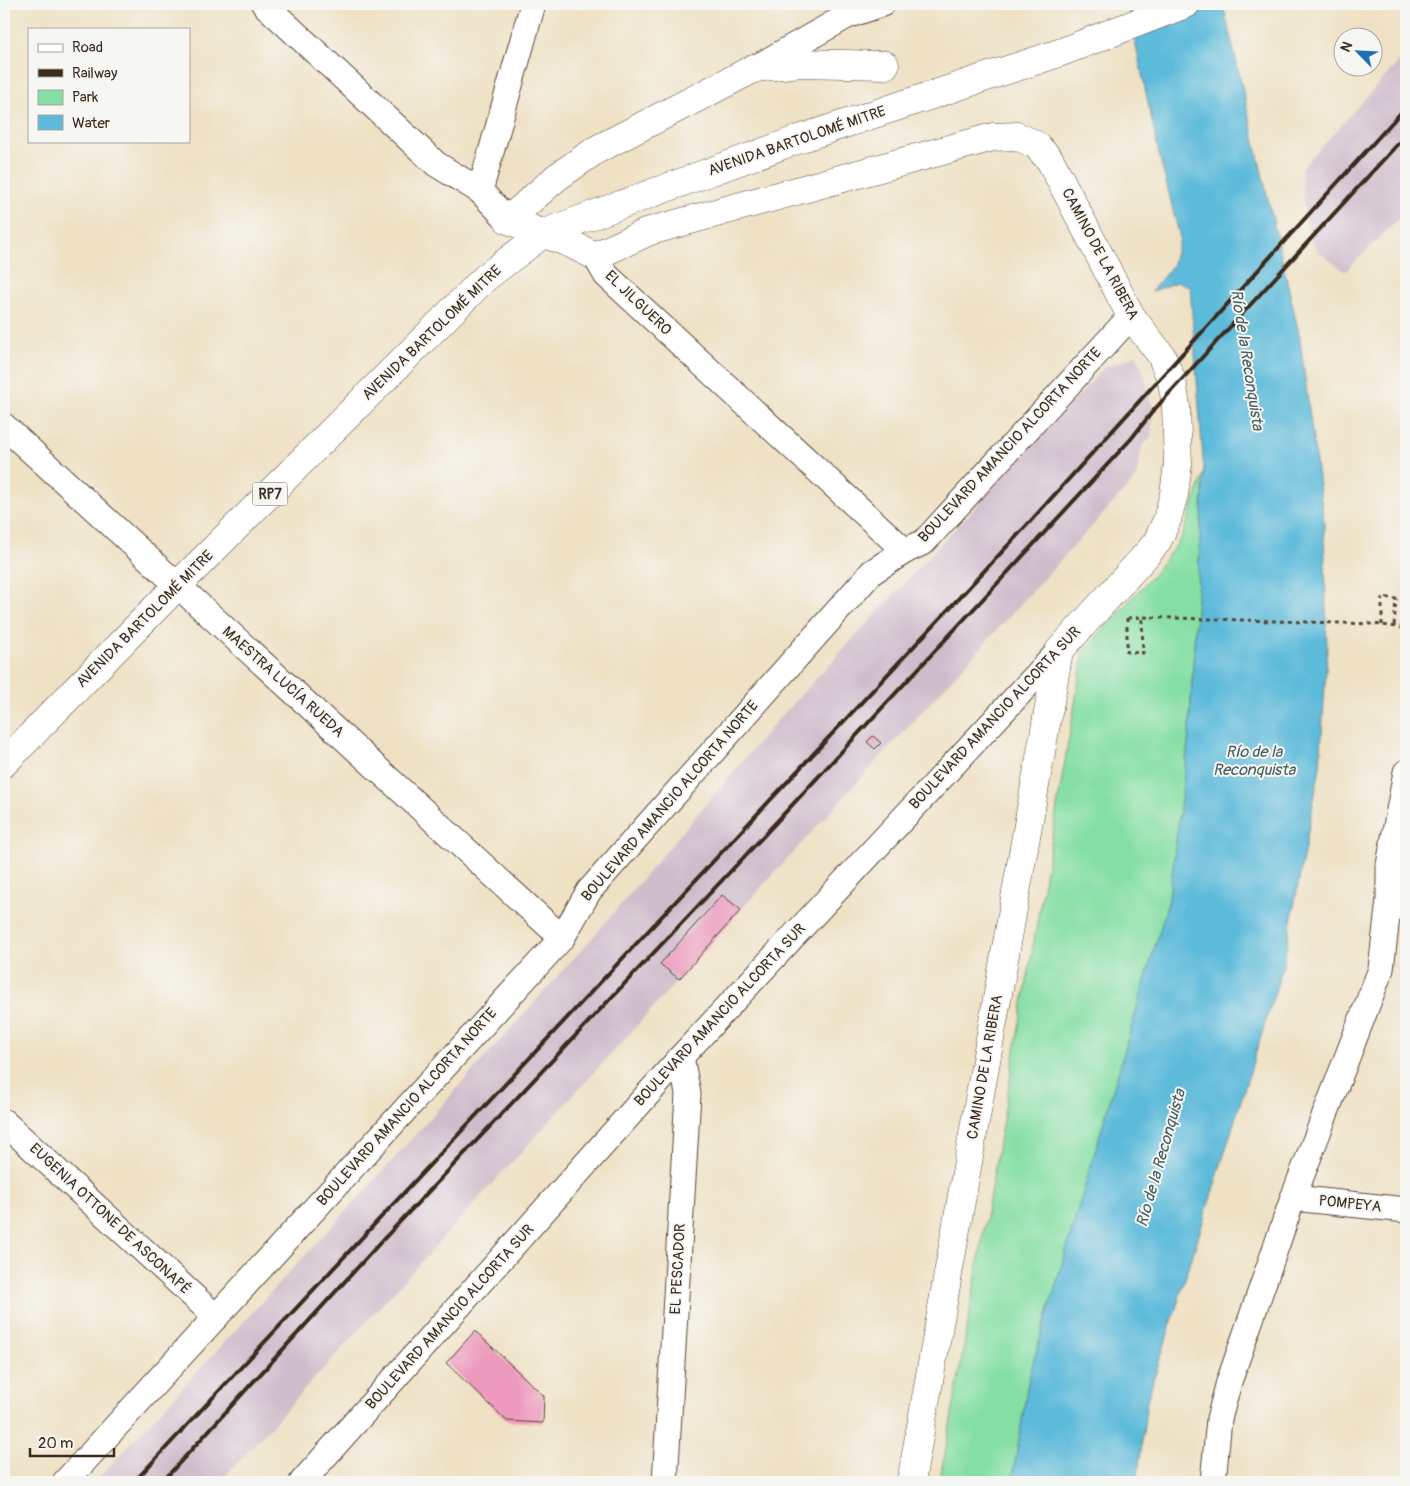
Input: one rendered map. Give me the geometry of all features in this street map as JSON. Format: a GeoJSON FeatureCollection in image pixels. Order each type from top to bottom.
{"type":"FeatureCollection","features":[{"type":"Feature","properties":{"kind":"street","name":"EL JILGUERO"},"geometry":{"type":"LineString","coordinates":[[264,4],[436,164],[480,192],[508,220],[571,244],[595,256],[606,275],[905,551]]}},
{"type":"Feature","properties":{"kind":"street"},"geometry":{"type":"LineString","coordinates":[[480,192],[533,4]]}},
{"type":"Feature","properties":{"kind":"street"},"geometry":{"type":"LineString","coordinates":[[508,220],[557,177],[596,150],[755,68],[847,16],[882,4]]}},
{"type":"Feature","properties":{"kind":"street","name":"AVENIDA BARTOLOMÉ MITRE"},"geometry":{"type":"LineString","coordinates":[[4,763],[177,586],[485,278],[544,233],[802,138],[1060,53],[1186,4]]}},
{"type":"Feature","properties":{"kind":"street"},"geometry":{"type":"LineString","coordinates":[[755,68],[800,63],[885,65]]}},
{"type":"Feature","properties":{"kind":"street","name":"CAMINO DE LA RIBERA"},"geometry":{"type":"LineString","coordinates":[[595,256],[650,231],[993,137],[1017,136],[1036,144],[1050,160],[1131,316],[1161,355],[1172,381],[1176,406],[1178,464],[1174,494],[1167,520],[1157,542],[1146,556]]}},
{"type":"Feature","properties":{"kind":"street","name":"BOULEVARD AMANCIO ALCORTA NORTE"},"geometry":{"type":"LineString","coordinates":[[65,1482],[562,938],[589,891],[872,572],[905,551],[924,542],[1131,316]]}},
{"type":"Feature","properties":{"kind":"street","name":"MAESTRA LUCÍA RUEDA"},"geometry":{"type":"LineString","coordinates":[[4,426],[562,938]]}},
{"type":"Feature","properties":{"kind":"street","name":"BOULEVARD AMANCIO ALCORTA SUR"},"geometry":{"type":"LineString","coordinates":[[302,1482],[681,1057],[1146,556]]}},
{"type":"Feature","properties":{"kind":"street","name":"CAMINO DE LA RIBERA"},"geometry":{"type":"LineString","coordinates":[[911,1482],[1059,651]]}},
{"type":"Feature","properties":{"kind":"street"},"geometry":{"type":"LineString","coordinates":[[1213,1482],[1219,1419],[1224,1401],[1293,1198],[1381,969],[1389,900],[1389,865],[1406,772]]}},
{"type":"Feature","properties":{"kind":"street","name":"EL PESCADOR"},"geometry":{"type":"LineString","coordinates":[[665,1482],[688,1094],[681,1057]]}},
{"type":"Feature","properties":{"kind":"street","name":"EUGENIA OTTONE DE ASCONAPÉ"},"geometry":{"type":"LineString","coordinates":[[4,1122],[216,1317]]}},
{"type":"Feature","properties":{"kind":"street","name":"POMPEYA"},"geometry":{"type":"LineString","coordinates":[[1293,1198],[1406,1210]]}},
{"type":"Feature","properties":{"kind":"path"},"geometry":{"type":"LineString","coordinates":[[1382,625],[1382,597],[1396,599],[1394,626]]}},
{"type":"Feature","properties":{"kind":"path"},"geometry":{"type":"LineString","coordinates":[[1099,605],[1128,618],[1373,624],[1406,628]]}},
{"type":"Feature","properties":{"kind":"path"},"geometry":{"type":"LineString","coordinates":[[1128,618],[1127,652],[1144,653],[1142,617]]}},
{"type":"Feature","properties":{"kind":"shaded area"},"geometry":{"type":"Polygon","coordinates":[[[1406,54],[1406,211],[1345,272],[1319,252],[1311,240],[1305,218],[1301,169],[1406,54]]]}},
{"type":"Feature","properties":{"kind":"shaded area"},"geometry":{"type":"Polygon","coordinates":[[[1136,355],[1144,373],[1153,411],[1151,437],[1142,446],[1136,478],[220,1482],[95,1482],[362,1194],[594,936],[774,724],[1104,368],[1136,355]]]}},
{"type":"Feature","properties":{"kind":"green space"},"geometry":{"type":"Polygon","coordinates":[[[1204,473],[1189,735],[1169,899],[1029,1377],[1012,1482],[938,1482],[945,1455],[1084,651],[1154,574],[1182,537],[1204,473]]]}},
{"type":"Feature","properties":{"kind":"water","name":"Río de la Reconquista"},"geometry":{"type":"Polygon","coordinates":[[[1127,4],[1223,4],[1299,333],[1324,523],[1327,653],[1320,767],[1283,966],[1147,1401],[1137,1482],[1012,1482],[1029,1377],[1169,899],[1189,735],[1204,473],[1190,287],[1176,282],[1151,292],[1172,266],[1180,238],[1159,154],[1127,4]]]}},
{"type":"Feature","properties":{"kind":"building"},"geometry":{"type":"Polygon","coordinates":[[[873,736],[881,743],[875,749],[867,742],[873,736]]]}},
{"type":"Feature","properties":{"kind":"building"},"geometry":{"type":"Polygon","coordinates":[[[722,895],[741,910],[679,979],[660,964],[722,895]]]}},
{"type":"Feature","properties":{"kind":"building"},"geometry":{"type":"Polygon","coordinates":[[[475,1331],[544,1396],[543,1423],[507,1421],[446,1363],[475,1331]]]}},
{"type":"Feature","properties":{"kind":"railway"},"geometry":{"type":"LineString","coordinates":[[134,1482],[1027,525],[1406,107]]}},
{"type":"Feature","properties":{"kind":"railway"},"geometry":{"type":"LineString","coordinates":[[162,1482],[379,1244],[744,857],[1131,439],[1153,411],[1406,135]]}}]}
